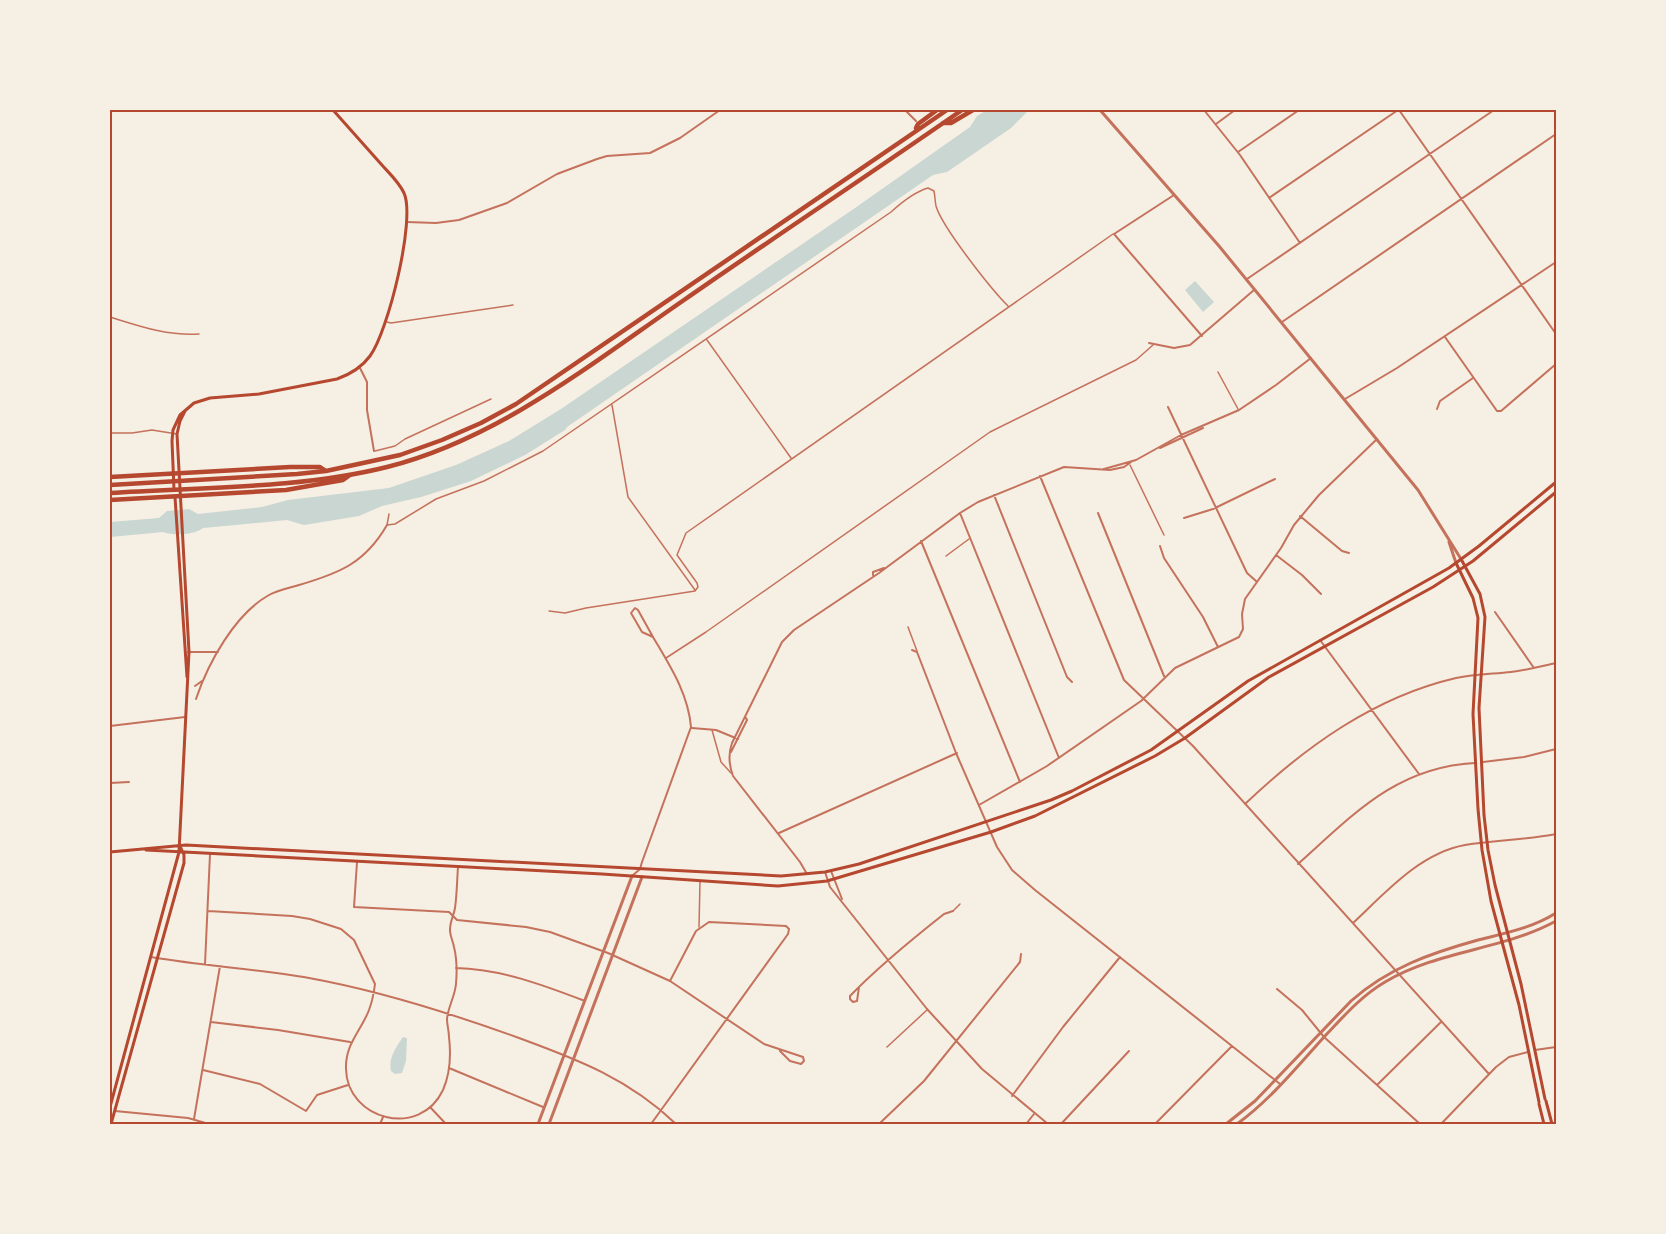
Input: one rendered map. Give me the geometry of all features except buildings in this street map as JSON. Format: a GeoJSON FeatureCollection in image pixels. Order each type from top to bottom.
{"type":"FeatureCollection","features":[{"type":"Feature","properties":{"kind":"highway"},"geometry":{"type":"LineString","coordinates":[[915,131],[918,124],[937,110]]}},
{"type":"Feature","properties":{"kind":"highway"},"geometry":{"type":"LineString","coordinates":[[110,485],[326,471],[399,455],[481,423],[516,404],[947,110]]}},
{"type":"Feature","properties":{"kind":"highway"},"geometry":{"type":"LineString","coordinates":[[110,493],[297,482],[350,475],[388,467],[446,447],[503,419],[560,384],[962,110]]}},
{"type":"Feature","properties":{"kind":"highway"},"geometry":{"type":"LineString","coordinates":[[943,123],[951,123],[973,110]]}},
{"type":"Feature","properties":{"kind":"highway"},"geometry":{"type":"LineString","coordinates":[[110,477],[290,467],[320,467],[326,471]]}},
{"type":"Feature","properties":{"kind":"highway"},"geometry":{"type":"LineString","coordinates":[[110,500],[315,486],[343,480],[350,475]]}},
{"type":"Feature","properties":{"kind":"main road"},"geometry":{"type":"LineString","coordinates":[[111,1125],[184,863],[179,845],[187,651],[181,505],[173,475],[178,418],[194,403],[205,399],[259,394],[331,380],[360,368],[374,350],[386,322],[403,251],[407,202],[402,188],[333,110]]}},
{"type":"Feature","properties":{"kind":"main road"},"geometry":{"type":"LineString","coordinates":[[175,434],[180,474],[175,505],[187,651]]}},
{"type":"Feature","properties":{"kind":"main road"},"geometry":{"type":"LineString","coordinates":[[110,852],[179,845],[241,847],[781,876],[825,872],[859,864],[1072,791],[1167,740],[1248,681],[1456,563],[1557,482]]}},
{"type":"Feature","properties":{"kind":"main road"},"geometry":{"type":"LineString","coordinates":[[139,849],[778,886],[827,881],[991,832],[1040,813],[1171,747],[1269,677],[1433,587],[1465,566],[1557,492]]}},
{"type":"Feature","properties":{"kind":"main road"},"geometry":{"type":"LineString","coordinates":[[1542,494],[1546,500]]}},
{"type":"Feature","properties":{"kind":"main road"},"geometry":{"type":"LineString","coordinates":[[1461,559],[1480,594],[1485,612],[1479,708],[1487,843],[1552,1125]]}},
{"type":"Feature","properties":{"kind":"main road"},"geometry":{"type":"LineString","coordinates":[[1456,563],[1473,598],[1477,612],[1478,632],[1474,675],[1481,844],[1491,901],[1517,994],[1544,1125]]}},
{"type":"Feature","properties":{"kind":"main road"},"geometry":{"type":"LineString","coordinates":[[1429,580],[1433,587]]}},
{"type":"Feature","properties":{"kind":"main road"},"geometry":{"type":"LineString","coordinates":[[240,856],[241,847]]}},
{"type":"Feature","properties":{"kind":"main road"},"geometry":{"type":"LineString","coordinates":[[110,1107],[181,853]]}},
{"type":"Feature","properties":{"kind":"main road"},"geometry":{"type":"LineString","coordinates":[[357,853],[357,862]]}},
{"type":"Feature","properties":{"kind":"main road"},"geometry":{"type":"LineString","coordinates":[[458,858],[458,867]]}},
{"type":"Feature","properties":{"kind":"main road"},"geometry":{"type":"LineString","coordinates":[[1528,1052],[1535,1050]]}},
{"type":"Feature","properties":{"kind":"street"},"geometry":{"type":"LineString","coordinates":[[407,222],[436,223],[459,220],[507,203],[557,174],[597,159],[607,156],[650,153],[680,138],[720,110]]}},
{"type":"Feature","properties":{"kind":"street"},"geometry":{"type":"LineString","coordinates":[[905,110],[916,121]]}},
{"type":"Feature","properties":{"kind":"street"},"geometry":{"type":"LineString","coordinates":[[1100,110],[1247,279],[1377,439],[1418,490],[1461,559]]}},
{"type":"Feature","properties":{"kind":"street"},"geometry":{"type":"LineString","coordinates":[[1204,110],[1238,152],[1300,243]]}},
{"type":"Feature","properties":{"kind":"street"},"geometry":{"type":"LineString","coordinates":[[1216,124],[1235,110]]}},
{"type":"Feature","properties":{"kind":"street"},"geometry":{"type":"LineString","coordinates":[[1238,152],[1299,110]]}},
{"type":"Feature","properties":{"kind":"street"},"geometry":{"type":"LineString","coordinates":[[1269,198],[1399,110],[1557,334]]}},
{"type":"Feature","properties":{"kind":"street"},"geometry":{"type":"LineString","coordinates":[[1247,279],[1494,110]]}},
{"type":"Feature","properties":{"kind":"street"},"geometry":{"type":"LineString","coordinates":[[1282,322],[1557,134]]}},
{"type":"Feature","properties":{"kind":"street"},"geometry":{"type":"LineString","coordinates":[[1174,195],[1114,234],[1202,336]]}},
{"type":"Feature","properties":{"kind":"street"},"geometry":{"type":"LineString","coordinates":[[1344,399],[1445,337],[1557,262]]}},
{"type":"Feature","properties":{"kind":"street"},"geometry":{"type":"LineString","coordinates":[[1149,343],[1182,348],[1190,345],[1255,289]]}},
{"type":"Feature","properties":{"kind":"street"},"geometry":{"type":"LineString","coordinates":[[1445,337],[1497,411],[1500,411],[1557,364]]}},
{"type":"Feature","properties":{"kind":"street"},"geometry":{"type":"LineString","coordinates":[[807,874],[806,869],[733,776],[730,767],[731,752],[737,738],[777,650],[785,639],[873,575],[873,572],[884,568],[960,513],[994,495],[1069,466],[1104,469],[1130,463],[1239,410],[1270,390],[1311,358]]}},
{"type":"Feature","properties":{"kind":"street"},"geometry":{"type":"LineString","coordinates":[[360,368],[367,382],[368,417],[374,451]]}},
{"type":"Feature","properties":{"kind":"street"},"geometry":{"type":"LineString","coordinates":[[1437,409],[1440,401],[1473,378]]}},
{"type":"Feature","properties":{"kind":"street"},"geometry":{"type":"LineString","coordinates":[[1168,407],[1247,573],[1256,581]]}},
{"type":"Feature","properties":{"kind":"street"},"geometry":{"type":"LineString","coordinates":[[979,805],[1059,758],[1144,699],[1164,676],[1184,662],[1236,639],[1242,632],[1242,609],[1245,599],[1300,516],[1318,495],[1377,439]]}},
{"type":"Feature","properties":{"kind":"street"},"geometry":{"type":"LineString","coordinates":[[1040,476],[1121,675],[1185,738],[1489,1074]]}},
{"type":"Feature","properties":{"kind":"street"},"geometry":{"type":"LineString","coordinates":[[1184,518],[1216,508],[1275,479]]}},
{"type":"Feature","properties":{"kind":"street"},"geometry":{"type":"LineString","coordinates":[[994,495],[1067,677],[1072,682]]}},
{"type":"Feature","properties":{"kind":"street"},"geometry":{"type":"LineString","coordinates":[[960,513],[1059,758]]}},
{"type":"Feature","properties":{"kind":"street"},"geometry":{"type":"LineString","coordinates":[[1098,513],[1164,676]]}},
{"type":"Feature","properties":{"kind":"street"},"geometry":{"type":"LineString","coordinates":[[1300,516],[1342,551],[1349,553]]}},
{"type":"Feature","properties":{"kind":"street"},"geometry":{"type":"LineString","coordinates":[[196,699],[202,681],[218,652],[241,619],[254,605],[270,594],[331,574],[358,561],[375,544],[387,525]]}},
{"type":"Feature","properties":{"kind":"street"},"geometry":{"type":"LineString","coordinates":[[921,541],[1020,782]]}},
{"type":"Feature","properties":{"kind":"street"},"geometry":{"type":"LineString","coordinates":[[1449,541],[1456,563]]}},
{"type":"Feature","properties":{"kind":"street"},"geometry":{"type":"LineString","coordinates":[[1160,546],[1164,558],[1203,616],[1218,647]]}},
{"type":"Feature","properties":{"kind":"street"},"geometry":{"type":"LineString","coordinates":[[1276,555],[1302,574],[1321,594]]}},
{"type":"Feature","properties":{"kind":"street"},"geometry":{"type":"LineString","coordinates":[[538,1125],[632,876],[640,868],[691,728],[686,698],[665,658],[638,610],[632,610],[631,615],[642,632],[653,637]]}},
{"type":"Feature","properties":{"kind":"street"},"geometry":{"type":"LineString","coordinates":[[1495,612],[1534,668]]}},
{"type":"Feature","properties":{"kind":"street"},"geometry":{"type":"LineString","coordinates":[[1320,640],[1419,774]]}},
{"type":"Feature","properties":{"kind":"street"},"geometry":{"type":"LineString","coordinates":[[912,650],[917,652],[991,832],[1004,858],[1020,877],[1280,1084]]}},
{"type":"Feature","properties":{"kind":"street"},"geometry":{"type":"LineString","coordinates":[[187,651],[218,652]]}},
{"type":"Feature","properties":{"kind":"street"},"geometry":{"type":"LineString","coordinates":[[1245,804],[1275,774],[1301,754],[1371,710],[1428,686],[1474,675],[1557,663]]}},
{"type":"Feature","properties":{"kind":"street"},"geometry":{"type":"LineString","coordinates":[[195,686],[202,681]]}},
{"type":"Feature","properties":{"kind":"street"},"geometry":{"type":"LineString","coordinates":[[110,726],[185,717]]}},
{"type":"Feature","properties":{"kind":"street"},"geometry":{"type":"LineString","coordinates":[[691,728],[712,730],[737,738]]}},
{"type":"Feature","properties":{"kind":"street"},"geometry":{"type":"LineString","coordinates":[[1482,762],[1524,757],[1557,749]]}},
{"type":"Feature","properties":{"kind":"street"},"geometry":{"type":"LineString","coordinates":[[778,834],[957,753]]}},
{"type":"Feature","properties":{"kind":"street"},"geometry":{"type":"LineString","coordinates":[[1298,864],[1368,802],[1393,786],[1419,774],[1476,762]]}},
{"type":"Feature","properties":{"kind":"street"},"geometry":{"type":"LineString","coordinates":[[110,783],[129,782]]}},
{"type":"Feature","properties":{"kind":"street"},"geometry":{"type":"LineString","coordinates":[[1353,923],[1407,874],[1430,859],[1455,848],[1557,834]]}},
{"type":"Feature","properties":{"kind":"street"},"geometry":{"type":"LineString","coordinates":[[205,964],[210,854]]}},
{"type":"Feature","properties":{"kind":"street"},"geometry":{"type":"LineString","coordinates":[[357,862],[354,907],[449,912],[457,920],[497,923],[550,932],[613,954],[670,981],[751,1036],[780,1051],[803,1057],[803,1063],[790,1061],[780,1051]]}},
{"type":"Feature","properties":{"kind":"street"},"geometry":{"type":"LineString","coordinates":[[208,911],[292,916],[314,920],[341,928],[354,940],[375,981],[369,1011],[351,1042],[346,1064],[348,1085],[361,1105],[383,1117],[408,1118],[430,1107],[443,1090],[449,1068],[448,1013],[456,986],[456,968],[450,930],[455,910],[458,867]]}},
{"type":"Feature","properties":{"kind":"street"},"geometry":{"type":"LineString","coordinates":[[549,1125],[642,877],[640,868]]}},
{"type":"Feature","properties":{"kind":"street"},"geometry":{"type":"LineString","coordinates":[[831,871],[843,902]]}},
{"type":"Feature","properties":{"kind":"street"},"geometry":{"type":"LineString","coordinates":[[825,872],[830,887],[927,1009],[982,1069],[1048,1125]]}},
{"type":"Feature","properties":{"kind":"street"},"geometry":{"type":"LineString","coordinates":[[859,987],[858,999],[853,1002],[850,996],[859,987],[887,960],[944,914],[953,911]]}},
{"type":"Feature","properties":{"kind":"street"},"geometry":{"type":"LineString","coordinates":[[1228,1124],[1251,1106],[1363,990],[1394,969],[1431,954],[1538,924],[1557,914]]}},
{"type":"Feature","properties":{"kind":"street"},"geometry":{"type":"LineString","coordinates":[[1237,1125],[1261,1105],[1324,1037],[1368,994],[1399,974],[1437,958],[1510,939],[1557,921]]}},
{"type":"Feature","properties":{"kind":"street"},"geometry":{"type":"LineString","coordinates":[[651,1125],[788,934],[789,929],[786,926],[709,922],[699,927],[670,981]]}},
{"type":"Feature","properties":{"kind":"street"},"geometry":{"type":"LineString","coordinates":[[879,1125],[918,1088],[1020,962],[1022,954]]}},
{"type":"Feature","properties":{"kind":"street"},"geometry":{"type":"LineString","coordinates":[[151,957],[307,978],[374,992],[448,1013],[564,1054],[618,1079],[661,1110],[676,1125]]}},
{"type":"Feature","properties":{"kind":"street"},"geometry":{"type":"LineString","coordinates":[[1012,1096],[1063,1027],[1120,957]]}},
{"type":"Feature","properties":{"kind":"street"},"geometry":{"type":"LineString","coordinates":[[194,1119],[220,966]]}},
{"type":"Feature","properties":{"kind":"street"},"geometry":{"type":"LineString","coordinates":[[456,968],[483,969],[523,979],[585,1001]]}},
{"type":"Feature","properties":{"kind":"street"},"geometry":{"type":"LineString","coordinates":[[1277,989],[1302,1010],[1324,1037],[1420,1125]]}},
{"type":"Feature","properties":{"kind":"street"},"geometry":{"type":"LineString","coordinates":[[211,1022],[351,1042]]}},
{"type":"Feature","properties":{"kind":"street"},"geometry":{"type":"LineString","coordinates":[[1377,1085],[1442,1022]]}},
{"type":"Feature","properties":{"kind":"street"},"geometry":{"type":"LineString","coordinates":[[1155,1125],[1232,1046]]}},
{"type":"Feature","properties":{"kind":"street"},"geometry":{"type":"LineString","coordinates":[[1535,1050],[1557,1047]]}},
{"type":"Feature","properties":{"kind":"street"},"geometry":{"type":"LineString","coordinates":[[1061,1125],[1129,1051]]}},
{"type":"Feature","properties":{"kind":"street"},"geometry":{"type":"LineString","coordinates":[[1442,1125],[1489,1074],[1509,1057],[1528,1052]]}},
{"type":"Feature","properties":{"kind":"street"},"geometry":{"type":"LineString","coordinates":[[449,1068],[544,1107]]}},
{"type":"Feature","properties":{"kind":"street"},"geometry":{"type":"LineString","coordinates":[[202,1070],[260,1084],[306,1112],[317,1095],[348,1085]]}},
{"type":"Feature","properties":{"kind":"street"},"geometry":{"type":"LineString","coordinates":[[430,1107],[446,1125]]}},
{"type":"Feature","properties":{"kind":"street"},"geometry":{"type":"LineString","coordinates":[[115,1111],[194,1119],[209,1125]]}},
{"type":"Feature","properties":{"kind":"street"},"geometry":{"type":"LineString","coordinates":[[1026,1125],[1035,1114]]}},
{"type":"Feature","properties":{"kind":"street"},"geometry":{"type":"LineString","coordinates":[[380,1124],[383,1117]]}},
{"type":"Feature","properties":{"kind":"lane"},"geometry":{"type":"LineString","coordinates":[[388,514],[387,525],[395,524],[436,500],[543,451],[916,193],[928,188],[934,191],[936,207],[947,226],[974,265],[1008,306]]}},
{"type":"Feature","properties":{"kind":"lane"},"geometry":{"type":"LineString","coordinates":[[695,591],[698,587],[697,583],[677,555],[686,534],[1008,306],[1114,234]]}},
{"type":"Feature","properties":{"kind":"lane"},"geometry":{"type":"LineString","coordinates":[[386,322],[513,305]]}},
{"type":"Feature","properties":{"kind":"lane"},"geometry":{"type":"LineString","coordinates":[[110,317],[159,332],[183,335],[199,333]]}},
{"type":"Feature","properties":{"kind":"lane"},"geometry":{"type":"LineString","coordinates":[[706,339],[792,459]]}},
{"type":"Feature","properties":{"kind":"lane"},"geometry":{"type":"LineString","coordinates":[[665,658],[706,632],[990,432],[1136,360],[1153,345]]}},
{"type":"Feature","properties":{"kind":"lane"},"geometry":{"type":"LineString","coordinates":[[1218,372],[1239,410]]}},
{"type":"Feature","properties":{"kind":"lane"},"geometry":{"type":"LineString","coordinates":[[374,451],[395,446],[405,439],[491,399]]}},
{"type":"Feature","properties":{"kind":"lane"},"geometry":{"type":"LineString","coordinates":[[612,405],[628,497],[695,591]]}},
{"type":"Feature","properties":{"kind":"lane"},"geometry":{"type":"LineString","coordinates":[[110,433],[153,430],[175,434]]}},
{"type":"Feature","properties":{"kind":"lane"},"geometry":{"type":"LineString","coordinates":[[1130,463],[1164,535]]}},
{"type":"Feature","properties":{"kind":"lane"},"geometry":{"type":"LineString","coordinates":[[946,556],[970,538]]}},
{"type":"Feature","properties":{"kind":"lane"},"geometry":{"type":"LineString","coordinates":[[1485,541],[1490,547]]}},
{"type":"Feature","properties":{"kind":"lane"},"geometry":{"type":"LineString","coordinates":[[549,611],[565,613],[695,591]]}},
{"type":"Feature","properties":{"kind":"lane"},"geometry":{"type":"LineString","coordinates":[[908,627],[917,652]]}},
{"type":"Feature","properties":{"kind":"lane"},"geometry":{"type":"LineString","coordinates":[[712,730],[721,762],[733,776]]}},
{"type":"Feature","properties":{"kind":"lane"},"geometry":{"type":"LineString","coordinates":[[1167,740],[1171,747]]}},
{"type":"Feature","properties":{"kind":"lane"},"geometry":{"type":"LineString","coordinates":[[939,837],[942,845]]}},
{"type":"Feature","properties":{"kind":"lane"},"geometry":{"type":"LineString","coordinates":[[859,864],[861,871]]}},
{"type":"Feature","properties":{"kind":"lane"},"geometry":{"type":"LineString","coordinates":[[699,927],[700,881]]}},
{"type":"Feature","properties":{"kind":"lane"},"geometry":{"type":"LineString","coordinates":[[953,911],[960,904]]}},
{"type":"Feature","properties":{"kind":"lane"},"geometry":{"type":"LineString","coordinates":[[887,1047],[927,1009]]}},
{"type":"Feature","properties":{"kind":"shaded area"},"geometry":{"type":"Polygon","coordinates":[[[987,110],[1029,110],[1011,128],[947,172],[933,175],[565,430],[525,455],[471,481],[421,497],[382,506],[359,516],[304,525],[287,520],[203,528],[184,534],[163,532],[110,537],[110,522],[159,518],[167,511],[189,509],[198,514],[389,488],[456,465],[509,441],[561,409],[855,208],[970,127],[977,116],[987,110]]]}},
{"type":"Feature","properties":{"kind":"shaded area"},"geometry":{"type":"Polygon","coordinates":[[[1195,281],[1214,302],[1203,312],[1185,290],[1195,281]]]}},
{"type":"Feature","properties":{"kind":"shaded area"},"geometry":{"type":"Polygon","coordinates":[[[403,1037],[407,1038],[406,1061],[402,1073],[395,1074],[391,1071],[391,1062],[395,1049],[403,1037]]]}}]}
